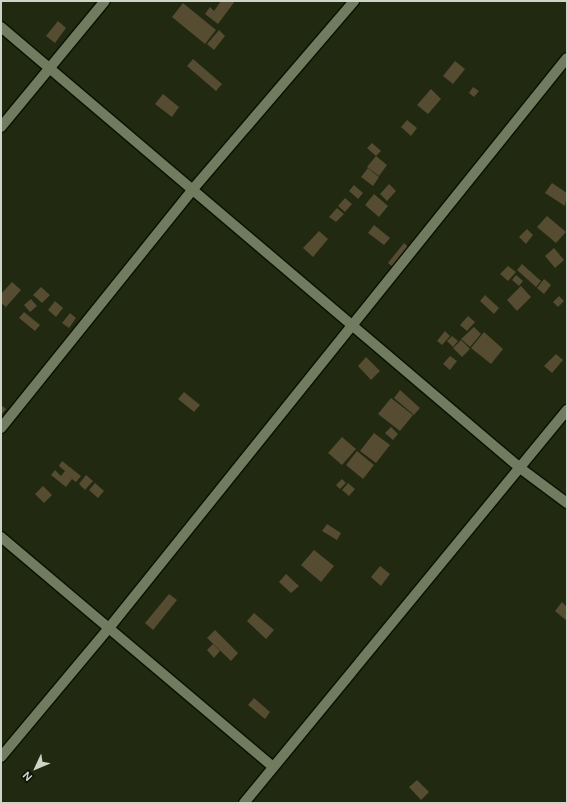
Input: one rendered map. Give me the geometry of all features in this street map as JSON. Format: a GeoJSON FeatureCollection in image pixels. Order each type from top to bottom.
{"type":"FeatureCollection","features":[{"type":"Feature","properties":{"kind":"street"},"geometry":{"type":"LineString","coordinates":[[1,127],[105,1]]}},
{"type":"Feature","properties":{"kind":"street"},"geometry":{"type":"LineString","coordinates":[[1,428],[193,189],[354,1]]}},
{"type":"Feature","properties":{"kind":"street"},"geometry":{"type":"LineString","coordinates":[[1,27],[520,468],[567,503]]}},
{"type":"Feature","properties":{"kind":"street"},"geometry":{"type":"LineString","coordinates":[[1,757],[110,628],[567,58]]}},
{"type":"Feature","properties":{"kind":"street"},"geometry":{"type":"LineString","coordinates":[[244,803],[567,410]]}},
{"type":"Feature","properties":{"kind":"street"},"geometry":{"type":"LineString","coordinates":[[1,537],[273,767]]}},
{"type":"Feature","properties":{"kind":"building"},"geometry":{"type":"Polygon","coordinates":[[[221,1],[235,1],[218,24],[205,14],[210,7],[214,11],[221,1]]]}},
{"type":"Feature","properties":{"kind":"building"},"geometry":{"type":"Polygon","coordinates":[[[183,3],[216,30],[205,44],[172,17],[183,3]]]}},
{"type":"Feature","properties":{"kind":"building"},"geometry":{"type":"Polygon","coordinates":[[[58,21],[66,28],[55,43],[46,36],[58,21]]]}},
{"type":"Feature","properties":{"kind":"building"},"geometry":{"type":"Polygon","coordinates":[[[219,30],[225,36],[214,50],[207,44],[219,30]]]}},
{"type":"Feature","properties":{"kind":"building"},"geometry":{"type":"Polygon","coordinates":[[[193,59],[222,84],[216,91],[187,66],[193,59]]]}},
{"type":"Feature","properties":{"kind":"building"},"geometry":{"type":"Polygon","coordinates":[[[455,61],[465,69],[453,84],[443,76],[455,61]]]}},
{"type":"Feature","properties":{"kind":"building"},"geometry":{"type":"Polygon","coordinates":[[[473,87],[479,91],[474,97],[469,93],[473,87]]]}},
{"type":"Feature","properties":{"kind":"building"},"geometry":{"type":"Polygon","coordinates":[[[431,89],[441,99],[428,114],[417,105],[431,89]]]}},
{"type":"Feature","properties":{"kind":"building"},"geometry":{"type":"Polygon","coordinates":[[[163,94],[179,107],[172,117],[155,104],[163,94]]]}},
{"type":"Feature","properties":{"kind":"building"},"geometry":{"type":"Polygon","coordinates":[[[407,120],[417,128],[411,136],[401,127],[407,120]]]}},
{"type":"Feature","properties":{"kind":"building"},"geometry":{"type":"Polygon","coordinates":[[[372,143],[381,151],[376,156],[367,148],[372,143]]]}},
{"type":"Feature","properties":{"kind":"building"},"geometry":{"type":"Polygon","coordinates":[[[376,156],[387,165],[379,176],[367,167],[376,156]]]}},
{"type":"Feature","properties":{"kind":"building"},"geometry":{"type":"Polygon","coordinates":[[[368,168],[379,177],[373,186],[361,177],[368,168]]]}},
{"type":"Feature","properties":{"kind":"building"},"geometry":{"type":"Polygon","coordinates":[[[552,183],[567,193],[565,206],[545,193],[552,183]]]}},
{"type":"Feature","properties":{"kind":"building"},"geometry":{"type":"Polygon","coordinates":[[[389,184],[396,191],[387,201],[380,194],[389,184]]]}},
{"type":"Feature","properties":{"kind":"building"},"geometry":{"type":"Polygon","coordinates":[[[354,185],[363,193],[358,199],[349,191],[354,185]]]}},
{"type":"Feature","properties":{"kind":"building"},"geometry":{"type":"Polygon","coordinates":[[[374,194],[388,206],[379,217],[365,205],[374,194]]]}},
{"type":"Feature","properties":{"kind":"building"},"geometry":{"type":"Polygon","coordinates":[[[345,198],[352,204],[345,212],[338,206],[345,198]]]}},
{"type":"Feature","properties":{"kind":"building"},"geometry":{"type":"Polygon","coordinates":[[[337,208],[344,214],[336,222],[329,217],[337,208]]]}},
{"type":"Feature","properties":{"kind":"building"},"geometry":{"type":"Polygon","coordinates":[[[547,216],[566,232],[556,243],[537,227],[547,216]]]}},
{"type":"Feature","properties":{"kind":"building"},"geometry":{"type":"Polygon","coordinates":[[[374,225],[390,238],[384,245],[368,233],[374,225]]]}},
{"type":"Feature","properties":{"kind":"building"},"geometry":{"type":"Polygon","coordinates":[[[527,229],[533,235],[526,244],[519,237],[527,229]]]}},
{"type":"Feature","properties":{"kind":"building"},"geometry":{"type":"Polygon","coordinates":[[[319,231],[328,239],[313,257],[303,248],[319,231]]]}},
{"type":"Feature","properties":{"kind":"building"},"geometry":{"type":"Polygon","coordinates":[[[404,243],[409,248],[393,267],[388,263],[404,243]]]}},
{"type":"Feature","properties":{"kind":"building"},"geometry":{"type":"Polygon","coordinates":[[[554,248],[564,260],[555,268],[545,256],[554,248]]]}},
{"type":"Feature","properties":{"kind":"building"},"geometry":{"type":"Polygon","coordinates":[[[522,264],[541,281],[536,287],[517,270],[522,264]]]}},
{"type":"Feature","properties":{"kind":"building"},"geometry":{"type":"Polygon","coordinates":[[[508,266],[516,272],[508,281],[500,274],[508,266]]]}},
{"type":"Feature","properties":{"kind":"building"},"geometry":{"type":"Polygon","coordinates":[[[516,275],[523,281],[519,286],[512,280],[516,275]]]}},
{"type":"Feature","properties":{"kind":"building"},"geometry":{"type":"Polygon","coordinates":[[[544,279],[551,285],[544,294],[537,288],[544,279]]]}},
{"type":"Feature","properties":{"kind":"building"},"geometry":{"type":"Polygon","coordinates":[[[12,282],[21,290],[6,307],[1,303],[1,294],[12,282]]]}},
{"type":"Feature","properties":{"kind":"building"},"geometry":{"type":"Polygon","coordinates":[[[521,286],[531,297],[517,311],[507,300],[521,286]]]}},
{"type":"Feature","properties":{"kind":"building"},"geometry":{"type":"Polygon","coordinates":[[[41,287],[50,295],[42,303],[33,295],[41,287]]]}},
{"type":"Feature","properties":{"kind":"building"},"geometry":{"type":"Polygon","coordinates":[[[485,295],[499,308],[494,314],[480,301],[485,295]]]}},
{"type":"Feature","properties":{"kind":"building"},"geometry":{"type":"Polygon","coordinates":[[[559,296],[564,301],[558,307],[553,302],[559,296]]]}},
{"type":"Feature","properties":{"kind":"building"},"geometry":{"type":"Polygon","coordinates":[[[31,299],[37,306],[30,312],[24,305],[31,299]]]}},
{"type":"Feature","properties":{"kind":"building"},"geometry":{"type":"Polygon","coordinates":[[[55,301],[63,308],[56,317],[48,310],[55,301]]]}},
{"type":"Feature","properties":{"kind":"building"},"geometry":{"type":"Polygon","coordinates":[[[24,312],[40,325],[35,331],[19,318],[24,312]]]}},
{"type":"Feature","properties":{"kind":"building"},"geometry":{"type":"Polygon","coordinates":[[[70,313],[76,318],[69,328],[62,323],[70,313]]]}},
{"type":"Feature","properties":{"kind":"building"},"geometry":{"type":"Polygon","coordinates":[[[468,316],[475,322],[467,331],[460,325],[468,316]]]}},
{"type":"Feature","properties":{"kind":"building"},"geometry":{"type":"Polygon","coordinates":[[[474,327],[481,334],[470,347],[461,339],[474,327]]]}},
{"type":"Feature","properties":{"kind":"building"},"geometry":{"type":"Polygon","coordinates":[[[445,331],[450,336],[442,345],[437,341],[445,331]]]}},
{"type":"Feature","properties":{"kind":"building"},"geometry":{"type":"Polygon","coordinates":[[[484,332],[503,349],[491,364],[471,348],[484,332]]]}},
{"type":"Feature","properties":{"kind":"building"},"geometry":{"type":"Polygon","coordinates":[[[452,336],[458,341],[453,347],[447,341],[452,336]]]}},
{"type":"Feature","properties":{"kind":"building"},"geometry":{"type":"Polygon","coordinates":[[[461,340],[470,349],[462,357],[453,348],[461,340]]]}},
{"type":"Feature","properties":{"kind":"building"},"geometry":{"type":"Polygon","coordinates":[[[556,354],[563,360],[552,373],[544,366],[556,354]]]}},
{"type":"Feature","properties":{"kind":"building"},"geometry":{"type":"Polygon","coordinates":[[[450,356],[457,361],[450,370],[443,364],[450,356]]]}},
{"type":"Feature","properties":{"kind":"building"},"geometry":{"type":"Polygon","coordinates":[[[366,357],[380,371],[371,380],[358,366],[366,357]]]}},
{"type":"Feature","properties":{"kind":"building"},"geometry":{"type":"Polygon","coordinates":[[[400,390],[420,408],[414,415],[394,398],[400,390]]]}},
{"type":"Feature","properties":{"kind":"building"},"geometry":{"type":"Polygon","coordinates":[[[184,392],[200,405],[194,412],[178,399],[184,392]]]}},
{"type":"Feature","properties":{"kind":"building"},"geometry":{"type":"Polygon","coordinates":[[[391,398],[413,415],[400,431],[378,414],[391,398]]]}},
{"type":"Feature","properties":{"kind":"building"},"geometry":{"type":"Polygon","coordinates":[[[1,405],[6,409],[1,415],[1,405]]]}},
{"type":"Feature","properties":{"kind":"building"},"geometry":{"type":"Polygon","coordinates":[[[391,427],[398,434],[393,440],[385,433],[391,427]]]}},
{"type":"Feature","properties":{"kind":"building"},"geometry":{"type":"Polygon","coordinates":[[[374,433],[390,445],[376,463],[360,451],[374,433]]]}},
{"type":"Feature","properties":{"kind":"building"},"geometry":{"type":"Polygon","coordinates":[[[342,437],[356,449],[342,465],[328,453],[342,437]]]}},
{"type":"Feature","properties":{"kind":"building"},"geometry":{"type":"Polygon","coordinates":[[[357,451],[374,465],[363,479],[346,465],[357,451]]]}},
{"type":"Feature","properties":{"kind":"building"},"geometry":{"type":"Polygon","coordinates":[[[62,461],[81,476],[76,482],[72,479],[66,487],[51,475],[55,470],[61,476],[65,471],[59,466],[62,461]]]}},
{"type":"Feature","properties":{"kind":"building"},"geometry":{"type":"Polygon","coordinates":[[[86,475],[93,481],[85,490],[79,484],[86,475]]]}},
{"type":"Feature","properties":{"kind":"building"},"geometry":{"type":"Polygon","coordinates":[[[342,479],[346,483],[340,489],[336,485],[342,479]]]}},
{"type":"Feature","properties":{"kind":"building"},"geometry":{"type":"Polygon","coordinates":[[[95,483],[104,491],[98,498],[89,490],[95,483]]]}},
{"type":"Feature","properties":{"kind":"building"},"geometry":{"type":"Polygon","coordinates":[[[348,483],[355,489],[349,496],[342,490],[348,483]]]}},
{"type":"Feature","properties":{"kind":"building"},"geometry":{"type":"Polygon","coordinates":[[[43,486],[52,495],[44,503],[35,494],[43,486]]]}},
{"type":"Feature","properties":{"kind":"building"},"geometry":{"type":"Polygon","coordinates":[[[327,524],[341,533],[337,540],[322,531],[327,524]]]}},
{"type":"Feature","properties":{"kind":"building"},"geometry":{"type":"Polygon","coordinates":[[[314,550],[334,566],[321,582],[301,565],[314,550]]]}},
{"type":"Feature","properties":{"kind":"building"},"geometry":{"type":"Polygon","coordinates":[[[380,566],[390,574],[381,586],[371,577],[380,566]]]}},
{"type":"Feature","properties":{"kind":"building"},"geometry":{"type":"Polygon","coordinates":[[[286,574],[299,586],[291,593],[279,582],[286,574]]]}},
{"type":"Feature","properties":{"kind":"building"},"geometry":{"type":"Polygon","coordinates":[[[169,594],[177,600],[153,630],[145,623],[169,594]]]}},
{"type":"Feature","properties":{"kind":"building"},"geometry":{"type":"Polygon","coordinates":[[[562,602],[567,607],[567,621],[555,611],[562,602]]]}},
{"type":"Feature","properties":{"kind":"building"},"geometry":{"type":"Polygon","coordinates":[[[254,613],[274,630],[266,639],[247,621],[254,613]]]}},
{"type":"Feature","properties":{"kind":"building"},"geometry":{"type":"Polygon","coordinates":[[[215,630],[238,653],[231,661],[207,638],[215,630]]]}},
{"type":"Feature","properties":{"kind":"building"},"geometry":{"type":"Polygon","coordinates":[[[213,644],[220,651],[214,658],[207,650],[213,644]]]}},
{"type":"Feature","properties":{"kind":"building"},"geometry":{"type":"Polygon","coordinates":[[[254,698],[270,712],[265,719],[248,705],[254,698]]]}},
{"type":"Feature","properties":{"kind":"building"},"geometry":{"type":"Polygon","coordinates":[[[417,780],[429,792],[421,800],[409,787],[417,780]]]}}]}
